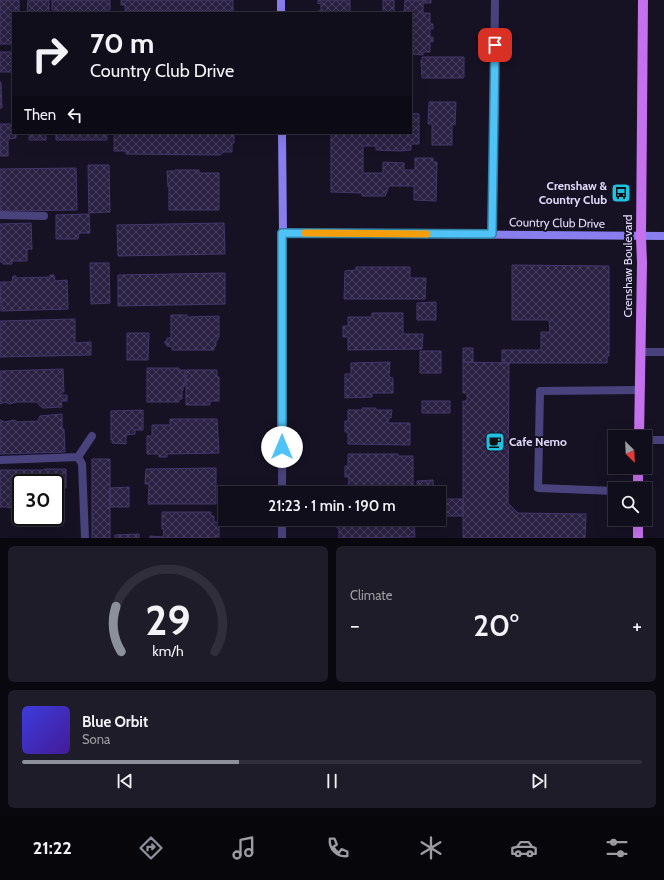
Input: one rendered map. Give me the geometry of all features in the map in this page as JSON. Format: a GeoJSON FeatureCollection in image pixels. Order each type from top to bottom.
{"type":"FeatureCollection","features":[{"type":"Feature","properties":{"kind":"main road","name":"Crenshaw Boulevard"},"geometry":{"type":"LineString","coordinates":[[639,430],[642,264],[643,0]]}},
{"type":"Feature","properties":{"kind":"main road"},"geometry":{"type":"LineString","coordinates":[[638,526],[638,538]]}},
{"type":"Feature","properties":{"kind":"street"},"geometry":{"type":"LineString","coordinates":[[281,0],[281,12]]}},
{"type":"Feature","properties":{"kind":"street"},"geometry":{"type":"LineString","coordinates":[[492,234],[495,0]]}},
{"type":"Feature","properties":{"kind":"street"},"geometry":{"type":"LineString","coordinates":[[282,134],[282,486]]}},
{"type":"Feature","properties":{"kind":"street"},"geometry":{"type":"LineString","coordinates":[[0,215],[44,216]]}},
{"type":"Feature","properties":{"kind":"street","name":"Country Club Drive"},"geometry":{"type":"LineString","coordinates":[[282,233],[664,236]]}},
{"type":"Feature","properties":{"kind":"street"},"geometry":{"type":"LineString","coordinates":[[640,352],[664,352]]}},
{"type":"Feature","properties":{"kind":"street"},"geometry":{"type":"LineString","coordinates":[[608,491],[538,488],[540,391],[639,390]]}},
{"type":"Feature","properties":{"kind":"street"},"geometry":{"type":"LineString","coordinates":[[78,456],[92,436]]}},
{"type":"Feature","properties":{"kind":"street"},"geometry":{"type":"LineString","coordinates":[[652,440],[664,440]]}},
{"type":"Feature","properties":{"kind":"street"},"geometry":{"type":"LineString","coordinates":[[0,460],[78,456]]}},
{"type":"Feature","properties":{"kind":"street"},"geometry":{"type":"LineString","coordinates":[[78,456],[82,464],[85,538]]}},
{"type":"Feature","properties":{"kind":"street"},"geometry":{"type":"LineString","coordinates":[[282,526],[282,538]]}},
{"type":"Feature","properties":{"kind":"building"},"geometry":{"type":"Polygon","coordinates":[[[0,0],[19,0],[19,12],[12,12],[12,44],[0,44],[0,0]]]}},
{"type":"Feature","properties":{"kind":"building"},"geometry":{"type":"Polygon","coordinates":[[[28,0],[49,0],[49,12],[27,12],[28,0]]]}},
{"type":"Feature","properties":{"kind":"building"},"geometry":{"type":"Polygon","coordinates":[[[52,0],[110,0],[110,10],[105,10],[105,12],[57,12],[57,10],[52,10],[52,0]]]}},
{"type":"Feature","properties":{"kind":"building"},"geometry":{"type":"Polygon","coordinates":[[[121,0],[233,0],[233,11],[125,11],[125,5],[121,5],[121,0]]]}},
{"type":"Feature","properties":{"kind":"building"},"geometry":{"type":"Polygon","coordinates":[[[318,0],[350,0],[350,12],[318,12],[321,11],[321,3],[318,4],[318,0]]]}},
{"type":"Feature","properties":{"kind":"building"},"geometry":{"type":"Polygon","coordinates":[[[383,0],[394,0],[394,12],[383,12],[383,0]]]}},
{"type":"Feature","properties":{"kind":"building"},"geometry":{"type":"Polygon","coordinates":[[[405,0],[431,0],[431,3],[423,3],[423,13],[430,13],[430,24],[433,24],[433,29],[430,29],[430,37],[433,37],[433,42],[430,41],[430,52],[423,52],[423,55],[413,54],[412,12],[404,12],[405,0]]]}},
{"type":"Feature","properties":{"kind":"building"},"geometry":{"type":"Polygon","coordinates":[[[0,52],[12,52],[12,72],[0,72],[0,52]]]}},
{"type":"Feature","properties":{"kind":"building"},"geometry":{"type":"Polygon","coordinates":[[[422,57],[464,57],[464,77],[422,78],[422,57]]]}},
{"type":"Feature","properties":{"kind":"building"},"geometry":{"type":"Polygon","coordinates":[[[1,82],[2,108],[0,108],[1,82]]]}},
{"type":"Feature","properties":{"kind":"building"},"geometry":{"type":"Polygon","coordinates":[[[429,102],[456,102],[455,125],[452,124],[452,145],[432,145],[432,124],[428,124],[429,102]]]}},
{"type":"Feature","properties":{"kind":"building"},"geometry":{"type":"Polygon","coordinates":[[[412,113],[419,114],[419,144],[411,144],[411,150],[400,151],[376,150],[376,146],[363,146],[363,173],[383,173],[383,162],[404,163],[404,170],[415,170],[415,158],[433,158],[433,162],[437,162],[436,201],[414,200],[414,186],[389,186],[385,196],[362,196],[362,193],[331,192],[331,134],[412,134],[412,113]]]}},
{"type":"Feature","properties":{"kind":"building"},"geometry":{"type":"Polygon","coordinates":[[[0,124],[12,124],[12,134],[16,134],[16,138],[8,139],[8,156],[0,156],[0,124]]]}},
{"type":"Feature","properties":{"kind":"building"},"geometry":{"type":"Polygon","coordinates":[[[29,134],[46,134],[46,140],[29,140],[29,134]]]}},
{"type":"Feature","properties":{"kind":"building"},"geometry":{"type":"Polygon","coordinates":[[[56,134],[107,134],[107,140],[56,140],[56,134]]]}},
{"type":"Feature","properties":{"kind":"building"},"geometry":{"type":"Polygon","coordinates":[[[114,134],[234,134],[232,152],[224,152],[220,155],[126,154],[126,151],[114,151],[114,134]]]}},
{"type":"Feature","properties":{"kind":"building"},"geometry":{"type":"Polygon","coordinates":[[[88,165],[109,165],[110,212],[89,213],[88,165]]]}},
{"type":"Feature","properties":{"kind":"building"},"geometry":{"type":"Polygon","coordinates":[[[76,168],[77,210],[0,211],[0,169],[76,168]]]}},
{"type":"Feature","properties":{"kind":"building"},"geometry":{"type":"Polygon","coordinates":[[[199,170],[199,173],[219,173],[219,210],[169,210],[167,171],[199,170]]]}},
{"type":"Feature","properties":{"kind":"building"},"geometry":{"type":"Polygon","coordinates":[[[89,214],[90,233],[79,233],[78,239],[56,239],[56,215],[89,214]]]}},
{"type":"Feature","properties":{"kind":"building"},"geometry":{"type":"Polygon","coordinates":[[[31,223],[32,249],[27,249],[27,261],[12,261],[12,264],[3,264],[3,262],[0,262],[0,224],[31,223]]]}},
{"type":"Feature","properties":{"kind":"building"},"geometry":{"type":"Polygon","coordinates":[[[224,223],[225,254],[118,256],[117,225],[224,223]]]}},
{"type":"Feature","properties":{"kind":"building"},"geometry":{"type":"Polygon","coordinates":[[[90,263],[109,263],[110,303],[91,304],[90,263]]]}},
{"type":"Feature","properties":{"kind":"building"},"geometry":{"type":"Polygon","coordinates":[[[512,265],[609,266],[609,356],[607,356],[607,363],[502,363],[502,350],[541,350],[541,332],[550,332],[549,320],[512,320],[512,265]]]}},
{"type":"Feature","properties":{"kind":"building"},"geometry":{"type":"Polygon","coordinates":[[[356,267],[410,267],[410,278],[426,278],[425,299],[344,299],[345,271],[356,270],[356,267]]]}},
{"type":"Feature","properties":{"kind":"building"},"geometry":{"type":"Polygon","coordinates":[[[225,273],[225,304],[118,306],[118,275],[225,273]]]}},
{"type":"Feature","properties":{"kind":"building"},"geometry":{"type":"Polygon","coordinates":[[[50,275],[54,275],[55,281],[67,280],[68,309],[1,311],[0,282],[12,282],[13,276],[16,276],[16,278],[50,277],[50,275]]]}},
{"type":"Feature","properties":{"kind":"building"},"geometry":{"type":"Polygon","coordinates":[[[436,302],[436,320],[417,320],[417,303],[436,302]]]}},
{"type":"Feature","properties":{"kind":"building"},"geometry":{"type":"Polygon","coordinates":[[[372,313],[403,313],[403,334],[423,334],[422,349],[348,350],[348,337],[343,337],[343,326],[348,326],[348,317],[372,317],[372,313]]]}},
{"type":"Feature","properties":{"kind":"building"},"geometry":{"type":"Polygon","coordinates":[[[171,315],[187,315],[187,317],[219,316],[219,337],[218,340],[216,340],[214,350],[172,350],[172,347],[167,346],[165,341],[167,341],[167,338],[171,338],[171,315]]]}},
{"type":"Feature","properties":{"kind":"building"},"geometry":{"type":"Polygon","coordinates":[[[75,319],[75,343],[91,342],[91,355],[0,357],[0,321],[75,319]]]}},
{"type":"Feature","properties":{"kind":"building"},"geometry":{"type":"Polygon","coordinates":[[[127,333],[149,333],[148,360],[127,360],[127,333]]]}},
{"type":"Feature","properties":{"kind":"building"},"geometry":{"type":"Polygon","coordinates":[[[463,348],[473,348],[473,362],[463,362],[463,348]]]}},
{"type":"Feature","properties":{"kind":"building"},"geometry":{"type":"Polygon","coordinates":[[[420,351],[441,351],[441,373],[420,373],[420,351]]]}},
{"type":"Feature","properties":{"kind":"building"},"geometry":{"type":"Polygon","coordinates":[[[390,362],[389,377],[393,378],[393,393],[372,393],[372,397],[345,398],[345,374],[351,374],[351,363],[390,362]]]}},
{"type":"Feature","properties":{"kind":"building"},"geometry":{"type":"Polygon","coordinates":[[[463,362],[509,363],[508,503],[518,513],[586,514],[585,538],[463,538],[463,401],[467,401],[467,393],[463,393],[463,362]]]}},
{"type":"Feature","properties":{"kind":"building"},"geometry":{"type":"Polygon","coordinates":[[[147,368],[179,368],[179,370],[185,370],[185,386],[183,386],[182,390],[182,399],[179,399],[179,402],[147,402],[147,368]]]}},
{"type":"Feature","properties":{"kind":"building"},"geometry":{"type":"Polygon","coordinates":[[[63,369],[64,392],[61,392],[61,395],[67,395],[67,401],[61,401],[62,407],[43,408],[37,402],[17,402],[10,404],[5,402],[0,404],[0,371],[63,369]]]}},
{"type":"Feature","properties":{"kind":"building"},"geometry":{"type":"Polygon","coordinates":[[[186,370],[217,370],[217,377],[219,377],[219,401],[210,401],[210,405],[186,405],[186,370]]]}},
{"type":"Feature","properties":{"kind":"building"},"geometry":{"type":"Polygon","coordinates":[[[422,401],[450,401],[450,413],[422,413],[422,401]]]}},
{"type":"Feature","properties":{"kind":"building"},"geometry":{"type":"Polygon","coordinates":[[[362,408],[392,410],[391,418],[389,418],[388,423],[410,423],[410,445],[348,444],[348,432],[345,432],[345,421],[348,421],[348,410],[363,410],[362,408]]]}},
{"type":"Feature","properties":{"kind":"building"},"geometry":{"type":"Polygon","coordinates":[[[143,410],[143,430],[135,430],[135,434],[126,435],[126,444],[112,443],[111,411],[143,410]]]}},
{"type":"Feature","properties":{"kind":"building"},"geometry":{"type":"Polygon","coordinates":[[[62,414],[65,452],[0,454],[0,420],[5,422],[14,420],[18,422],[38,421],[40,416],[62,414]]]}},
{"type":"Feature","properties":{"kind":"building"},"geometry":{"type":"Polygon","coordinates":[[[170,419],[217,419],[219,453],[167,454],[167,457],[159,457],[159,454],[147,454],[147,436],[152,436],[152,425],[170,425],[170,419]]]}},
{"type":"Feature","properties":{"kind":"building"},"geometry":{"type":"Polygon","coordinates":[[[348,454],[398,454],[398,456],[413,456],[413,486],[348,486],[349,477],[345,477],[345,466],[348,466],[348,454]]]}},
{"type":"Feature","properties":{"kind":"building"},"geometry":{"type":"Polygon","coordinates":[[[92,459],[110,459],[110,538],[92,538],[92,459]]]}},
{"type":"Feature","properties":{"kind":"building"},"geometry":{"type":"Polygon","coordinates":[[[216,468],[216,504],[148,504],[149,484],[145,484],[146,469],[216,468]]]}},
{"type":"Feature","properties":{"kind":"building"},"geometry":{"type":"Polygon","coordinates":[[[66,469],[66,488],[64,488],[64,474],[12,474],[12,508],[0,507],[0,470],[66,469]]]}},
{"type":"Feature","properties":{"kind":"building"},"geometry":{"type":"Polygon","coordinates":[[[433,480],[433,486],[417,486],[417,481],[433,480]]]}},
{"type":"Feature","properties":{"kind":"building"},"geometry":{"type":"Polygon","coordinates":[[[129,487],[129,507],[110,507],[110,488],[129,487]]]}},
{"type":"Feature","properties":{"kind":"building"},"geometry":{"type":"Polygon","coordinates":[[[446,499],[463,499],[463,516],[446,516],[446,499]]]}},
{"type":"Feature","properties":{"kind":"building"},"geometry":{"type":"Polygon","coordinates":[[[162,512],[211,512],[211,516],[214,516],[214,522],[218,522],[219,537],[150,538],[150,536],[163,537],[164,529],[162,529],[162,512]]]}},
{"type":"Feature","properties":{"kind":"building"},"geometry":{"type":"Polygon","coordinates":[[[337,526],[414,526],[415,537],[339,538],[339,528],[337,528],[337,526]]]}},
{"type":"Feature","properties":{"kind":"building"},"geometry":{"type":"Polygon","coordinates":[[[139,534],[139,538],[115,538],[115,535],[139,534]]]}},
{"type":"Feature","properties":{"kind":"slow traffic"},"geometry":{"type":"LineString","coordinates":[[305,233],[427,234]]}},
{"type":"Feature","properties":{"kind":"place","name":"Crenshaw & Country Club"},"geometry":{"type":"Point","coordinates":[621,193]}},
{"type":"Feature","properties":{"kind":"place","name":"Cafe Nemo"},"geometry":{"type":"Point","coordinates":[495,442]}},
{"type":"Feature","properties":{"kind":"route"},"geometry":{"type":"LineString","coordinates":[[282,447],[282,233],[492,234],[495,45]]}}]}
